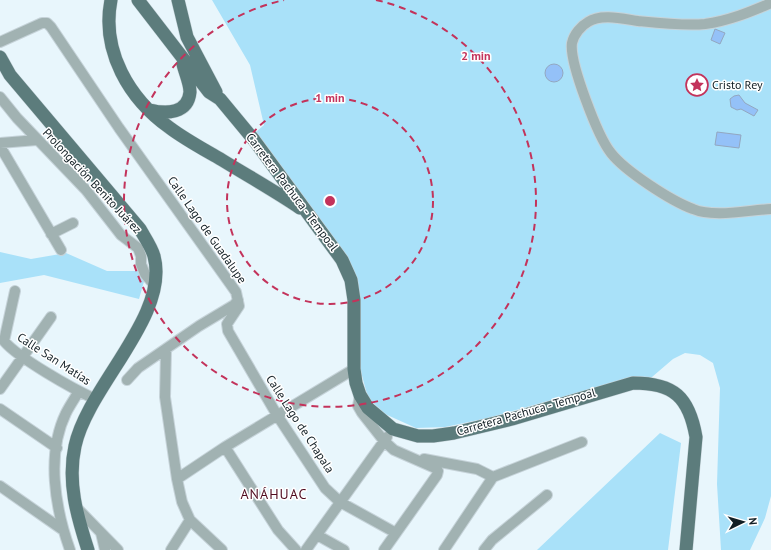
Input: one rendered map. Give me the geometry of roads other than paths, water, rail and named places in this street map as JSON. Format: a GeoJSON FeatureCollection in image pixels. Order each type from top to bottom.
{"type":"FeatureCollection","features":[{"type":"Feature","properties":{"kind":"main road"},"geometry":{"type":"LineString","coordinates":[[111,0],[108,14],[110,40],[116,64],[126,81],[150,110],[169,128],[306,212]]}},
{"type":"Feature","properties":{"kind":"main road","name":"Carretera Pachuca - Tempoal"},"geometry":{"type":"LineString","coordinates":[[138,0],[209,92],[220,99],[254,140],[342,260],[351,280],[354,300],[354,370],[360,395],[368,408],[393,429],[418,436],[433,436],[512,418],[633,383],[648,383],[671,390],[682,398],[688,406],[694,421],[696,437],[686,550]]}},
{"type":"Feature","properties":{"kind":"main road"},"geometry":{"type":"LineString","coordinates":[[178,0],[187,37],[220,99]]}},
{"type":"Feature","properties":{"kind":"main road"},"geometry":{"type":"LineString","coordinates":[[150,110],[163,113],[172,112],[179,109],[188,98],[189,83],[180,56]]}},
{"type":"Feature","properties":{"kind":"main road"},"geometry":{"type":"LineString","coordinates":[[0,57],[10,75],[140,229],[149,244],[154,257],[156,272],[152,301],[142,321],[95,399],[75,445],[72,472],[75,506],[88,550]]}},
{"type":"Feature","properties":{"kind":"street"},"geometry":{"type":"LineString","coordinates":[[771,3],[736,17],[704,24],[650,22],[606,17],[589,20],[578,30],[572,43],[572,57],[595,124],[611,153],[631,172],[694,210],[711,213],[771,209]]}},
{"type":"Feature","properties":{"kind":"street","name":"Calle Lago de Guadalupe"},"geometry":{"type":"LineString","coordinates":[[0,42],[42,23],[47,23],[236,292],[238,300],[234,305],[199,326],[138,368],[127,380]]}},
{"type":"Feature","properties":{"kind":"street","name":"Prolongación Benito Juárez"},"geometry":{"type":"LineString","coordinates":[[0,97],[37,140],[86,190],[121,234],[138,248],[142,256],[141,264],[145,274],[155,286]]}},
{"type":"Feature","properties":{"kind":"street"},"geometry":{"type":"LineString","coordinates":[[37,140],[0,145],[61,250]]}},
{"type":"Feature","properties":{"kind":"street"},"geometry":{"type":"LineString","coordinates":[[51,234],[73,222]]}},
{"type":"Feature","properties":{"kind":"street","name":"Calle San Matías"},"geometry":{"type":"LineString","coordinates":[[15,291],[4,340],[23,356],[79,392],[95,399]]}},
{"type":"Feature","properties":{"kind":"street","name":"Calle Lago de Chapala"},"geometry":{"type":"LineString","coordinates":[[238,300],[238,310],[227,324],[228,331],[277,416],[325,488],[340,502],[396,533]]}},
{"type":"Feature","properties":{"kind":"street"},"geometry":{"type":"LineString","coordinates":[[0,389],[51,317]]}},
{"type":"Feature","properties":{"kind":"street"},"geometry":{"type":"LineString","coordinates":[[166,350],[165,397],[177,479],[182,502],[190,520],[222,550]]}},
{"type":"Feature","properties":{"kind":"street"},"geometry":{"type":"LineString","coordinates":[[177,479],[225,447],[354,370]]}},
{"type":"Feature","properties":{"kind":"street"},"geometry":{"type":"LineString","coordinates":[[70,550],[63,530],[54,483],[54,462],[66,414],[79,392]]}},
{"type":"Feature","properties":{"kind":"street"},"geometry":{"type":"LineString","coordinates":[[360,395],[358,406],[362,414],[384,441],[394,450],[435,468],[438,471],[437,475],[384,550]]}},
{"type":"Feature","properties":{"kind":"street"},"geometry":{"type":"LineString","coordinates":[[0,409],[57,448]]}},
{"type":"Feature","properties":{"kind":"street"},"geometry":{"type":"LineString","coordinates":[[306,550],[393,429]]}},
{"type":"Feature","properties":{"kind":"street"},"geometry":{"type":"LineString","coordinates":[[444,550],[493,477],[582,442]]}},
{"type":"Feature","properties":{"kind":"street"},"geometry":{"type":"LineString","coordinates":[[225,447],[278,530],[296,550]]}},
{"type":"Feature","properties":{"kind":"street"},"geometry":{"type":"LineString","coordinates":[[412,458],[470,467],[493,477]]}},
{"type":"Feature","properties":{"kind":"street"},"geometry":{"type":"LineString","coordinates":[[0,486],[63,530]]}},
{"type":"Feature","properties":{"kind":"street"},"geometry":{"type":"LineString","coordinates":[[484,550],[492,540],[547,495]]}},
{"type":"Feature","properties":{"kind":"street"},"geometry":{"type":"LineString","coordinates":[[75,506],[118,550]]}},
{"type":"Feature","properties":{"kind":"street"},"geometry":{"type":"LineString","coordinates":[[171,550],[190,520]]}},
{"type":"Feature","properties":{"kind":"street"},"geometry":{"type":"LineString","coordinates":[[101,534],[105,550]]}},
{"type":"Feature","properties":{"kind":"street"},"geometry":{"type":"LineString","coordinates":[[317,535],[344,550]]}},
{"type":"Feature","properties":{"kind":"place","name":"Cristo Rey"},"geometry":{"type":"Point","coordinates":[697,85]}},
{"type":"Feature","properties":{"kind":"district","name":"ANÁHUAC"},"geometry":{"type":"Point","coordinates":[274,494]}}]}
